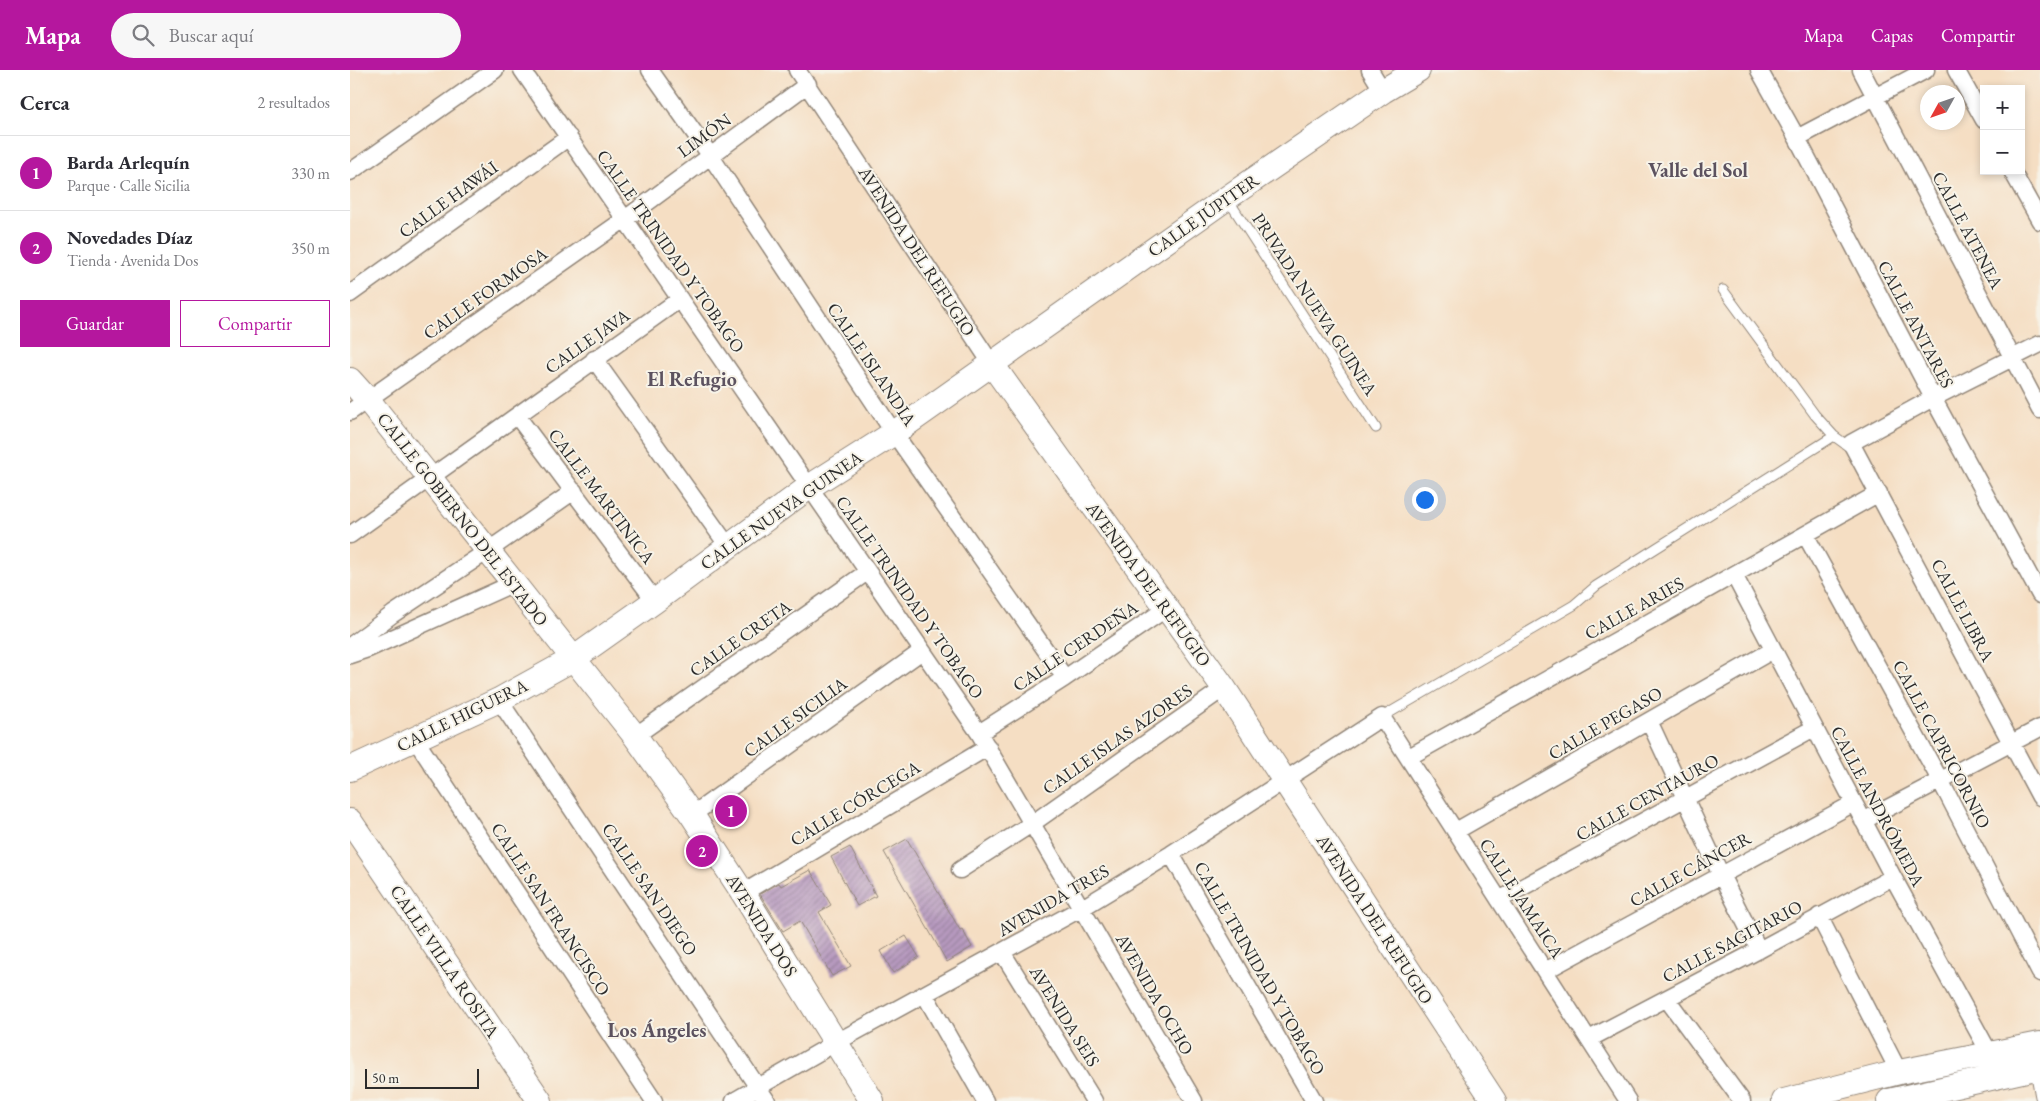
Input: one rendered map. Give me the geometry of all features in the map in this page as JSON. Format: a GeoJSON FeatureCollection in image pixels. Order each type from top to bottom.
{"type":"FeatureCollection","features":[{"type":"Feature","properties":{"kind":"street"},"geometry":{"type":"LineString","coordinates":[[350,172],[495,70]]}},
{"type":"Feature","properties":{"kind":"street","name":"CALLE TRINIDAD Y TOBAGO"},"geometry":{"type":"LineString","coordinates":[[522,70],[984,740],[1082,908]]}},
{"type":"Feature","properties":{"kind":"street","name":"CALLE ISLANDIA"},"geometry":{"type":"LineString","coordinates":[[650,70],[710,156],[894,433],[1065,678]]}},
{"type":"Feature","properties":{"kind":"street","name":"AVENIDA DEL REFUGIO"},"geometry":{"type":"LineString","coordinates":[[797,70],[991,363],[1224,688],[1494,1101]]}},
{"type":"Feature","properties":{"kind":"street"},"geometry":{"type":"LineString","coordinates":[[1370,70],[1383,91]]}},
{"type":"Feature","properties":{"kind":"street","name":"CALLE JÚPITER"},"geometry":{"type":"LineString","coordinates":[[991,363],[1227,198],[1383,91],[1418,70]]}},
{"type":"Feature","properties":{"kind":"street","name":"CALLE ANTARES"},"geometry":{"type":"LineString","coordinates":[[1759,70],[2040,595]]}},
{"type":"Feature","properties":{"kind":"street","name":"CALLE ATENEA"},"geometry":{"type":"LineString","coordinates":[[1861,70],[2040,410]]}},
{"type":"Feature","properties":{"kind":"street"},"geometry":{"type":"LineString","coordinates":[[1797,138],[1926,70]]}},
{"type":"Feature","properties":{"kind":"street"},"geometry":{"type":"LineString","coordinates":[[1956,70],[1980,113]]}},
{"type":"Feature","properties":{"kind":"street","name":"LIMÓN"},"geometry":{"type":"LineString","coordinates":[[625,219],[808,84]]}},
{"type":"Feature","properties":{"kind":"street","name":"CALLE HAWÁI"},"geometry":{"type":"LineString","coordinates":[[350,294],[568,137]]}},
{"type":"Feature","properties":{"kind":"street"},"geometry":{"type":"LineString","coordinates":[[2014,175],[2040,221]]}},
{"type":"Feature","properties":{"kind":"street","name":"CALLE FORMOSA"},"geometry":{"type":"LineString","coordinates":[[359,406],[625,219]]}},
{"type":"Feature","properties":{"kind":"street","name":"CALLE JAVA"},"geometry":{"type":"LineString","coordinates":[[350,535],[680,299]]}},
{"type":"Feature","properties":{"kind":"street"},"geometry":{"type":"LineString","coordinates":[[1854,448],[1933,398],[2040,344]]}},
{"type":"Feature","properties":{"kind":"street"},"geometry":{"type":"LineString","coordinates":[[594,360],[728,546]]}},
{"type":"Feature","properties":{"kind":"street","name":"CALLE NUEVA GUINEA"},"geometry":{"type":"LineString","coordinates":[[573,659],[809,487],[894,433],[991,363]]}},
{"type":"Feature","properties":{"kind":"street","name":"CALLE GOBIERNO DEL ESTADO"},"geometry":{"type":"LineString","coordinates":[[350,380],[359,406],[430,478],[489,550],[573,659]]}},
{"type":"Feature","properties":{"kind":"street","name":"CALLE MARTINICA"},"geometry":{"type":"LineString","coordinates":[[516,416],[655,601]]}},
{"type":"Feature","properties":{"kind":"street","name":"CALLE LIBRA"},"geometry":{"type":"LineString","coordinates":[[1854,448],[2040,797]]}},
{"type":"Feature","properties":{"kind":"street"},"geometry":{"type":"LineString","coordinates":[[350,646],[393,614],[574,491]]}},
{"type":"Feature","properties":{"kind":"street","name":"CALLE ARIES"},"geometry":{"type":"LineString","coordinates":[[1409,757],[1806,536],[1879,493]]}},
{"type":"Feature","properties":{"kind":"street","name":"CALLE CAPRICORNIO"},"geometry":{"type":"LineString","coordinates":[[1806,536],[1940,780],[2040,973]]}},
{"type":"Feature","properties":{"kind":"street","name":"CALLE CRETA"},"geometry":{"type":"LineString","coordinates":[[635,736],[867,572]]}},
{"type":"Feature","properties":{"kind":"street","name":"CALLE ANDRÓMEDA"},"geometry":{"type":"LineString","coordinates":[[1734,575],[1863,821],[1990,1054]]}},
{"type":"Feature","properties":{"kind":"street"},"geometry":{"type":"LineString","coordinates":[[350,655],[368,649],[514,583]]}},
{"type":"Feature","properties":{"kind":"street","name":"CALLE CERDEÑA"},"geometry":{"type":"LineString","coordinates":[[984,740],[1065,678],[1167,608]]}},
{"type":"Feature","properties":{"kind":"street","name":"CALLE PEGASO"},"geometry":{"type":"LineString","coordinates":[[1456,831],[1773,650]]}},
{"type":"Feature","properties":{"kind":"street","name":"CALLE SICILIA"},"geometry":{"type":"LineString","coordinates":[[692,815],[922,651]]}},
{"type":"Feature","properties":{"kind":"street","name":"AVENIDA DOS"},"geometry":{"type":"LineString","coordinates":[[573,659],[635,736],[692,815],[743,893],[872,1101]]}},
{"type":"Feature","properties":{"kind":"street","name":"CALLE HIGUERA"},"geometry":{"type":"LineString","coordinates":[[350,769],[500,700],[573,659]]}},
{"type":"Feature","properties":{"kind":"street","name":"CALLE ISLAS AZORES"},"geometry":{"type":"LineString","coordinates":[[960,870],[1033,823],[1224,688]]}},
{"type":"Feature","properties":{"kind":"street","name":"CALLE SAN DIEGO"},"geometry":{"type":"LineString","coordinates":[[500,700],[763,1094]]}},
{"type":"Feature","properties":{"kind":"street","name":"CALLE JAMAICA"},"geometry":{"type":"LineString","coordinates":[[1382,717],[1628,1101]]}},
{"type":"Feature","properties":{"kind":"street","name":"AVENIDA TRES"},"geometry":{"type":"LineString","coordinates":[[734,1101],[763,1094],[835,1043],[1082,908],[1171,854],[1382,717]]}},
{"type":"Feature","properties":{"kind":"street"},"geometry":{"type":"LineString","coordinates":[[1648,721],[1759,950]]}},
{"type":"Feature","properties":{"kind":"street","name":"CALLE CENTAURO"},"geometry":{"type":"LineString","coordinates":[[1500,900],[1814,728]]}},
{"type":"Feature","properties":{"kind":"street"},"geometry":{"type":"LineString","coordinates":[[1863,821],[2040,728]]}},
{"type":"Feature","properties":{"kind":"street","name":"CALLE SAN FRANCISCO"},"geometry":{"type":"LineString","coordinates":[[415,739],[654,1101]]}},
{"type":"Feature","properties":{"kind":"street","name":"CALLE CÓRCEGA"},"geometry":{"type":"LineString","coordinates":[[743,893],[984,740]]}},
{"type":"Feature","properties":{"kind":"street","name":"CALLE CÁNCER"},"geometry":{"type":"LineString","coordinates":[[1545,971],[1854,803]]}},
{"type":"Feature","properties":{"kind":"street","name":"CALLE VILLA ROSITA"},"geometry":{"type":"LineString","coordinates":[[350,822],[540,1101]]}},
{"type":"Feature","properties":{"kind":"street","name":"CALLE TRINIDAD Y TOBAGO"},"geometry":{"type":"LineString","coordinates":[[1171,854],[1314,1101]]}},
{"type":"Feature","properties":{"kind":"street","name":"CALLE SAGITARIO"},"geometry":{"type":"LineString","coordinates":[[1589,1039],[1893,877]]}},
{"type":"Feature","properties":{"kind":"street","name":"AVENIDA OCHO"},"geometry":{"type":"LineString","coordinates":[[1082,908],[1194,1101]]}},
{"type":"Feature","properties":{"kind":"street"},"geometry":{"type":"LineString","coordinates":[[1819,916],[1899,1072]]}},
{"type":"Feature","properties":{"kind":"street","name":"AVENIDA SEIS"},"geometry":{"type":"LineString","coordinates":[[1002,952],[1094,1101]]}},
{"type":"Feature","properties":{"kind":"street"},"geometry":{"type":"LineString","coordinates":[[925,995],[985,1101]]}},
{"type":"Feature","properties":{"kind":"street"},"geometry":{"type":"LineString","coordinates":[[1667,999],[1742,1101]]}},
{"type":"Feature","properties":{"kind":"street"},"geometry":{"type":"LineString","coordinates":[[1784,1101],[1899,1072],[2040,1044]]}},
{"type":"Feature","properties":{"kind":"street"},"geometry":{"type":"LineString","coordinates":[[1889,1101],[2037,1068]]}},
{"type":"Feature","properties":{"kind":"lane","name":"PRIVADA NUEVA GUINEA"},"geometry":{"type":"LineString","coordinates":[[1227,198],[1376,428]]}},
{"type":"Feature","properties":{"kind":"lane"},"geometry":{"type":"LineString","coordinates":[[1723,290],[1815,415],[1834,436],[1854,448]]}},
{"type":"Feature","properties":{"kind":"lane"},"geometry":{"type":"LineString","coordinates":[[1382,717],[1574,605],[1596,586],[1834,436]]}},
{"type":"Feature","properties":{"kind":"lane"},"geometry":{"type":"LineString","coordinates":[[2037,1068],[2040,1097]]}},
{"type":"Feature","properties":{"kind":"building"},"geometry":{"type":"Polygon","coordinates":[[[907,839],[960,930],[962,929],[972,947],[947,962],[884,852],[907,839]]]}},
{"type":"Feature","properties":{"kind":"building"},"geometry":{"type":"Polygon","coordinates":[[[850,847],[876,896],[857,906],[831,857],[850,847]]]}},
{"type":"Feature","properties":{"kind":"building"},"geometry":{"type":"Polygon","coordinates":[[[810,870],[831,905],[819,912],[851,966],[832,976],[800,921],[783,931],[760,894],[779,883],[781,886],[810,870]]]}},
{"type":"Feature","properties":{"kind":"building"},"geometry":{"type":"Polygon","coordinates":[[[906,936],[919,957],[893,973],[881,951],[906,936]]]}},
{"type":"Feature","properties":{"kind":"place","name":"Barda Arlequín"},"geometry":{"type":"Point","coordinates":[731,811]}},
{"type":"Feature","properties":{"kind":"place","name":"Novedades Díaz"},"geometry":{"type":"Point","coordinates":[702,851]}},
{"type":"Feature","properties":{"kind":"district","name":"Valle del Sol"},"geometry":{"type":"Point","coordinates":[1698,170]}},
{"type":"Feature","properties":{"kind":"district","name":"El Refugio"},"geometry":{"type":"Point","coordinates":[692,379]}},
{"type":"Feature","properties":{"kind":"district","name":"Los Ángeles"},"geometry":{"type":"Point","coordinates":[657,1030]}}]}
